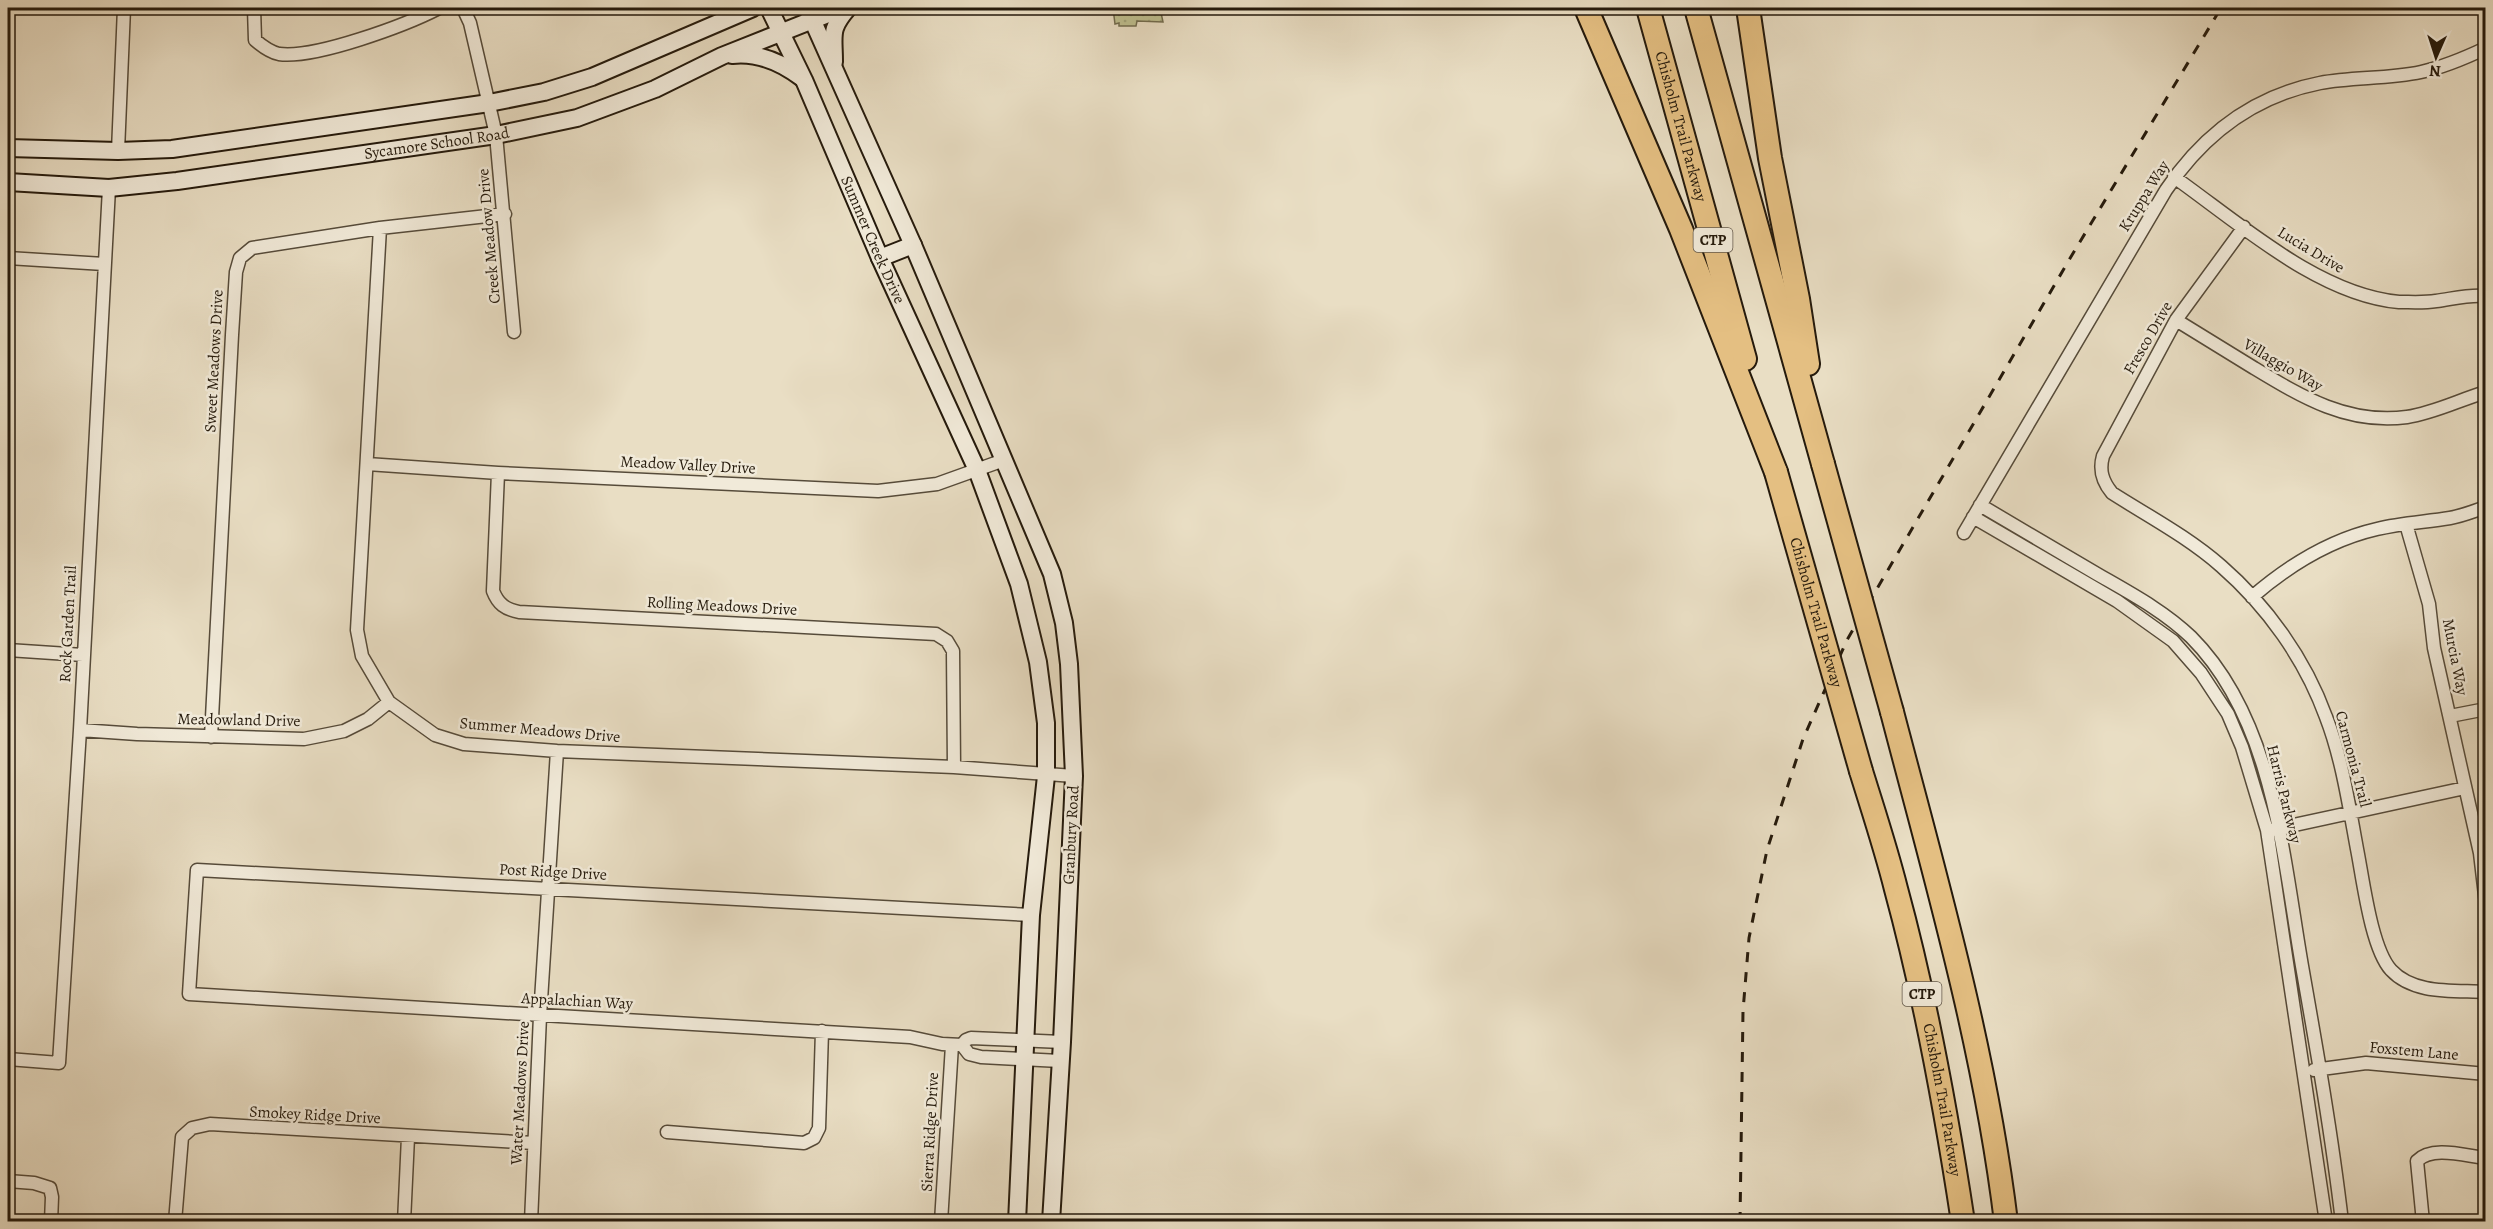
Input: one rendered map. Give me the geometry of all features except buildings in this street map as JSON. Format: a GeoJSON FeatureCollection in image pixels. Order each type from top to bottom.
{"type":"FeatureCollection","features":[{"type":"Feature","properties":{"kind":"highway"},"geometry":{"type":"LineString","coordinates":[[1586,8],[1681,229],[1776,472]]}},
{"type":"Feature","properties":{"kind":"highway","name":"Chisholm Trail Parkway"},"geometry":{"type":"LineString","coordinates":[[1648,8],[1776,472],[1896,888],[1943,1091],[1963,1221]]}},
{"type":"Feature","properties":{"kind":"highway","name":"CTP"},"geometry":{"type":"LineString","coordinates":[[1696,8],[1892,712],[1964,995],[1990,1117],[2006,1221]]}},
{"type":"Feature","properties":{"kind":"highway"},"geometry":{"type":"LineString","coordinates":[[1748,8],[1770,158],[1798,299],[1824,464]]}},
{"type":"Feature","properties":{"kind":"main road","name":"Sycamore School Road"},"geometry":{"type":"LineString","coordinates":[[8,148],[118,151],[172,149],[489,103],[544,92],[592,77],[732,12],[753,8]]}},
{"type":"Feature","properties":{"kind":"main road","name":"Summer Creek Drive"},"geometry":{"type":"LineString","coordinates":[[769,8],[804,80],[880,258],[977,470]]}},
{"type":"Feature","properties":{"kind":"main road","name":"Sycamore School Road"},"geometry":{"type":"LineString","coordinates":[[8,182],[110,188],[189,179],[496,135],[577,118],[655,89],[722,56],[780,33],[810,14],[843,8]]}},
{"type":"Feature","properties":{"kind":"main road"},"geometry":{"type":"LineString","coordinates":[[834,69],[833,33],[836,22],[848,8]]}},
{"type":"Feature","properties":{"kind":"main road","name":"Summer Creek Drive"},"geometry":{"type":"LineString","coordinates":[[810,14],[913,245],[1004,460]]}},
{"type":"Feature","properties":{"kind":"main road"},"geometry":{"type":"LineString","coordinates":[[722,56],[744,54],[766,57],[779,62],[804,80]]}},
{"type":"Feature","properties":{"kind":"main road"},"geometry":{"type":"LineString","coordinates":[[880,258],[913,245]]}},
{"type":"Feature","properties":{"kind":"main road","name":"Granbury Road"},"geometry":{"type":"LineString","coordinates":[[1004,460],[1052,574],[1064,623],[1070,664],[1074,776],[1051,1221]]}},
{"type":"Feature","properties":{"kind":"main road","name":"Granbury Road"},"geometry":{"type":"LineString","coordinates":[[977,470],[1019,584],[1038,662],[1046,723],[1046,776],[1031,915],[1017,1221]]}},
{"type":"Feature","properties":{"kind":"street"},"geometry":{"type":"LineString","coordinates":[[118,151],[124,8]]}},
{"type":"Feature","properties":{"kind":"street"},"geometry":{"type":"LineString","coordinates":[[254,8],[255,40],[263,47],[279,54],[308,51],[368,36],[439,8]]}},
{"type":"Feature","properties":{"kind":"street","name":"Creek Meadow Drive"},"geometry":{"type":"LineString","coordinates":[[463,8],[470,23],[496,135],[514,332]]}},
{"type":"Feature","properties":{"kind":"street","name":"Kruppa Way"},"geometry":{"type":"LineString","coordinates":[[1964,533],[2174,177],[2200,145],[2248,109],[2272,97],[2322,83],[2421,72],[2457,62],[2486,48]]}},
{"type":"Feature","properties":{"kind":"street","name":"Lucia Drive"},"geometry":{"type":"LineString","coordinates":[[2174,177],[2296,265],[2332,284],[2366,297],[2399,302],[2433,302],[2476,295],[2486,296]]}},
{"type":"Feature","properties":{"kind":"street","name":"Rock Garden Trail"},"geometry":{"type":"LineString","coordinates":[[8,1059],[59,1063],[110,188]]}},
{"type":"Feature","properties":{"kind":"street","name":"Sweet Meadows Drive"},"geometry":{"type":"LineString","coordinates":[[210,737],[232,335],[236,272],[240,258],[252,248],[380,228],[505,214]]}},
{"type":"Feature","properties":{"kind":"street","name":"Fresco Drive"},"geometry":{"type":"LineString","coordinates":[[2102,475],[2100,466],[2103,456],[2176,320],[2244,227]]}},
{"type":"Feature","properties":{"kind":"street","name":"Summer Meadows Drive"},"geometry":{"type":"LineString","coordinates":[[380,228],[357,630],[362,656],[388,702],[435,735],[464,744],[557,751],[954,767],[1046,776],[1074,776]]}},
{"type":"Feature","properties":{"kind":"street"},"geometry":{"type":"LineString","coordinates":[[8,258],[104,264]]}},
{"type":"Feature","properties":{"kind":"street","name":"Villaggio Way"},"geometry":{"type":"LineString","coordinates":[[2176,320],[2311,402],[2346,414],[2379,419],[2407,417],[2433,411],[2486,392]]}},
{"type":"Feature","properties":{"kind":"street","name":"Meadow Valley Drive"},"geometry":{"type":"LineString","coordinates":[[367,464],[498,473],[878,491],[937,484],[1004,460]]}},
{"type":"Feature","properties":{"kind":"street","name":"Rolling Meadows Drive"},"geometry":{"type":"LineString","coordinates":[[498,473],[493,591],[497,601],[506,609],[519,612],[936,634],[948,641],[953,651],[954,767]]}},
{"type":"Feature","properties":{"kind":"street","name":"Carmonia Trail"},"geometry":{"type":"LineString","coordinates":[[2102,475],[2104,484],[2112,493],[2219,564],[2252,597],[2288,642],[2305,670],[2326,717],[2350,813],[2371,920],[2380,949],[2390,969],[2404,981],[2419,987],[2486,993]]}},
{"type":"Feature","properties":{"kind":"street","name":"Harris Parkway"},"geometry":{"type":"LineString","coordinates":[[1980,505],[2154,607],[2191,638],[2222,676],[2244,716],[2269,788],[2272,829],[2303,1071],[2326,1221]]}},
{"type":"Feature","properties":{"kind":"street"},"geometry":{"type":"LineString","coordinates":[[2252,597],[2281,572],[2306,556],[2376,529],[2452,518],[2486,507]]}},
{"type":"Feature","properties":{"kind":"street","name":"Harris Parkway"},"geometry":{"type":"LineString","coordinates":[[1973,517],[2117,601],[2150,623],[2183,650],[2211,686],[2228,714],[2272,829],[2320,1069],[2342,1221]]}},
{"type":"Feature","properties":{"kind":"street","name":"Murcia Way"},"geometry":{"type":"LineString","coordinates":[[2406,524],[2429,604],[2434,648],[2465,788],[2483,852],[2486,904]]}},
{"type":"Feature","properties":{"kind":"street"},"geometry":{"type":"LineString","coordinates":[[8,650],[83,655]]}},
{"type":"Feature","properties":{"kind":"street","name":"Meadowland Drive"},"geometry":{"type":"LineString","coordinates":[[80,730],[304,739],[344,731],[368,719],[388,702]]}},
{"type":"Feature","properties":{"kind":"street"},"geometry":{"type":"LineString","coordinates":[[2450,716],[2486,709]]}},
{"type":"Feature","properties":{"kind":"street","name":"Water Meadows Drive"},"geometry":{"type":"LineString","coordinates":[[531,1221],[547,888],[557,751]]}},
{"type":"Feature","properties":{"kind":"street"},"geometry":{"type":"LineString","coordinates":[[2272,829],[2465,788]]}},
{"type":"Feature","properties":{"kind":"street","name":"Post Ridge Drive"},"geometry":{"type":"LineString","coordinates":[[189,994],[197,870],[1031,915]]}},
{"type":"Feature","properties":{"kind":"street","name":"Appalachian Way"},"geometry":{"type":"LineString","coordinates":[[189,994],[910,1036],[957,1045],[969,1054],[1060,1061]]}},
{"type":"Feature","properties":{"kind":"street"},"geometry":{"type":"LineString","coordinates":[[667,1132],[726,1139],[804,1143],[814,1138],[819,1128],[822,1030]]}},
{"type":"Feature","properties":{"kind":"street","name":"Appalachian Way"},"geometry":{"type":"LineString","coordinates":[[957,1045],[971,1038],[1062,1042]]}},
{"type":"Feature","properties":{"kind":"street","name":"Sierra Ridge Drive"},"geometry":{"type":"LineString","coordinates":[[941,1221],[957,1045]]}},
{"type":"Feature","properties":{"kind":"street","name":"Foxstem Lane"},"geometry":{"type":"LineString","coordinates":[[2303,1071],[2366,1062],[2486,1074]]}},
{"type":"Feature","properties":{"kind":"street","name":"Smokey Ridge Drive"},"geometry":{"type":"LineString","coordinates":[[175,1221],[182,1137],[192,1128],[210,1124],[534,1143]]}},
{"type":"Feature","properties":{"kind":"street"},"geometry":{"type":"LineString","coordinates":[[404,1221],[408,1137]]}},
{"type":"Feature","properties":{"kind":"street"},"geometry":{"type":"LineString","coordinates":[[2423,1221],[2416,1161],[2422,1155],[2432,1153],[2486,1158]]}},
{"type":"Feature","properties":{"kind":"street"},"geometry":{"type":"LineString","coordinates":[[8,1181],[34,1183],[50,1188],[51,1221]]}},
{"type":"Feature","properties":{"kind":"green space"},"geometry":{"type":"Polygon","coordinates":[[[1113,8],[1160,8],[1163,22],[1137,21],[1136,26],[1119,26],[1119,23],[1115,24],[1113,8]]]}},
{"type":"Feature","properties":{"kind":"railway"},"geometry":{"type":"LineString","coordinates":[[1740,1222],[1743,1011],[1749,938],[1767,850],[1803,739],[1847,640],[2072,255],[2221,8]]}}]}
